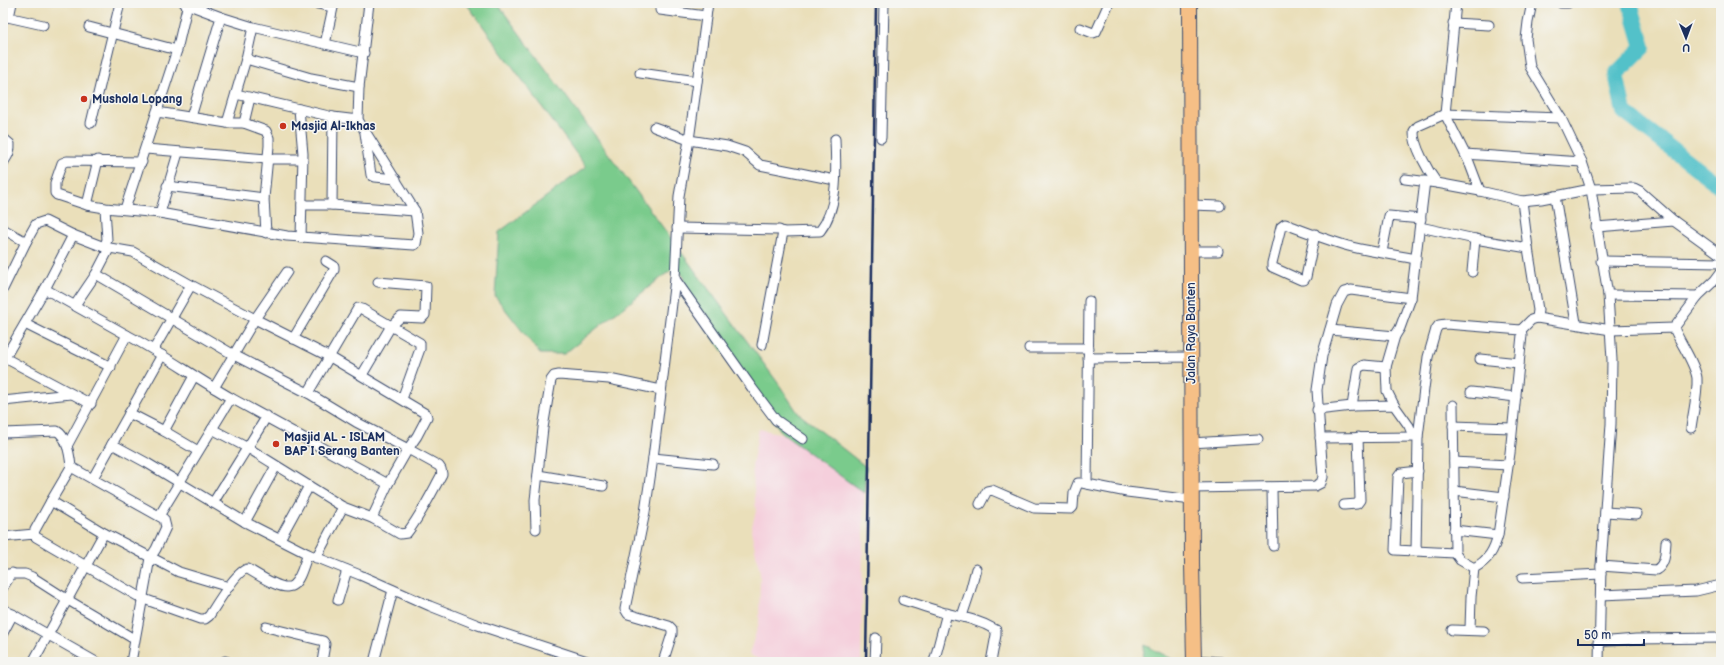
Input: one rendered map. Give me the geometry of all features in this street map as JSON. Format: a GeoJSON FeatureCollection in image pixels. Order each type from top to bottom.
{"type":"FeatureCollection","features":[{"type":"Feature","properties":{"kind":"main road","name":"Jalan Raya Banten"},"geometry":{"type":"LineString","coordinates":[[1190,3],[1191,251],[1187,357],[1192,442],[1194,661]]}},
{"type":"Feature","properties":{"kind":"street"},"geometry":{"type":"LineString","coordinates":[[12,3],[6,17],[43,25]]}},
{"type":"Feature","properties":{"kind":"street"},"geometry":{"type":"LineString","coordinates":[[91,123],[120,3]]}},
{"type":"Feature","properties":{"kind":"street"},"geometry":{"type":"LineString","coordinates":[[125,209],[142,162],[183,31],[187,3],[221,17],[253,27],[364,53]]}},
{"type":"Feature","properties":{"kind":"street"},"geometry":{"type":"LineString","coordinates":[[314,3],[333,5],[325,44]]}},
{"type":"Feature","properties":{"kind":"street"},"geometry":{"type":"LineString","coordinates":[[142,162],[98,160],[67,161],[62,163],[55,183],[54,193],[86,205],[160,213],[301,238],[416,244],[418,233],[416,211],[358,120],[359,87],[369,3]]}},
{"type":"Feature","properties":{"kind":"street"},"geometry":{"type":"LineString","coordinates":[[663,662],[672,634],[672,629],[669,626],[628,614],[625,609],[645,512],[653,458],[660,390],[675,279],[679,196],[689,140],[708,3]]}},
{"type":"Feature","properties":{"kind":"street"},"geometry":{"type":"LineString","coordinates":[[881,138],[884,3]]}},
{"type":"Feature","properties":{"kind":"street"},"geometry":{"type":"LineString","coordinates":[[1080,28],[1093,33],[1096,32],[1108,3]]}},
{"type":"Feature","properties":{"kind":"street"},"geometry":{"type":"LineString","coordinates":[[1456,3],[1453,23],[1450,84],[1445,114],[1465,154],[1480,190]]}},
{"type":"Feature","properties":{"kind":"street"},"geometry":{"type":"LineString","coordinates":[[1532,3],[1526,39],[1530,67],[1537,81],[1561,118],[1582,162],[1591,189],[1601,261],[1608,295],[1612,360],[1611,424],[1601,570],[1598,642],[1599,662]]}},
{"type":"Feature","properties":{"kind":"street"},"geometry":{"type":"LineString","coordinates":[[1561,3],[1568,3]]}},
{"type":"Feature","properties":{"kind":"street"},"geometry":{"type":"LineString","coordinates":[[660,10],[706,16]]}},
{"type":"Feature","properties":{"kind":"street"},"geometry":{"type":"LineString","coordinates":[[191,117],[221,17]]}},
{"type":"Feature","properties":{"kind":"street"},"geometry":{"type":"LineString","coordinates":[[1453,23],[1489,25]]}},
{"type":"Feature","properties":{"kind":"street"},"geometry":{"type":"LineString","coordinates":[[89,27],[177,50]]}},
{"type":"Feature","properties":{"kind":"street"},"geometry":{"type":"LineString","coordinates":[[227,123],[246,59],[253,27]]}},
{"type":"Feature","properties":{"kind":"street"},"geometry":{"type":"LineString","coordinates":[[246,59],[311,78],[359,87]]}},
{"type":"Feature","properties":{"kind":"street"},"geometry":{"type":"LineString","coordinates":[[640,73],[696,81]]}},
{"type":"Feature","properties":{"kind":"street"},"geometry":{"type":"LineString","coordinates":[[236,94],[333,117],[358,120]]}},
{"type":"Feature","properties":{"kind":"street"},"geometry":{"type":"LineString","coordinates":[[244,123],[250,98]]}},
{"type":"Feature","properties":{"kind":"street"},"geometry":{"type":"LineString","coordinates":[[299,109],[302,159],[301,238]]}},
{"type":"Feature","properties":{"kind":"street"},"geometry":{"type":"LineString","coordinates":[[157,112],[227,123],[244,123],[266,131],[268,134],[269,146],[264,198],[266,233]]}},
{"type":"Feature","properties":{"kind":"street"},"geometry":{"type":"LineString","coordinates":[[1437,183],[1429,171],[1415,141],[1414,131],[1418,126],[1445,114],[1561,118]]}},
{"type":"Feature","properties":{"kind":"street"},"geometry":{"type":"LineString","coordinates":[[332,205],[333,117]]}},
{"type":"Feature","properties":{"kind":"street"},"geometry":{"type":"LineString","coordinates":[[654,127],[689,140],[727,146],[745,152],[760,164],[770,167],[834,180]]}},
{"type":"Feature","properties":{"kind":"street"},"geometry":{"type":"LineString","coordinates":[[364,129],[371,175],[375,177],[396,179]]}},
{"type":"Feature","properties":{"kind":"street"},"geometry":{"type":"LineString","coordinates":[[3,138],[10,144],[11,148],[3,163]]}},
{"type":"Feature","properties":{"kind":"street"},"geometry":{"type":"LineString","coordinates":[[677,228],[779,230],[783,232],[820,231],[831,210],[834,180],[835,140]]}},
{"type":"Feature","properties":{"kind":"street"},"geometry":{"type":"LineString","coordinates":[[146,149],[178,153],[267,159],[302,159]]}},
{"type":"Feature","properties":{"kind":"street"},"geometry":{"type":"LineString","coordinates":[[160,213],[178,153]]}},
{"type":"Feature","properties":{"kind":"street"},"geometry":{"type":"LineString","coordinates":[[1465,154],[1582,162]]}},
{"type":"Feature","properties":{"kind":"street"},"geometry":{"type":"LineString","coordinates":[[86,205],[98,160]]}},
{"type":"Feature","properties":{"kind":"street"},"geometry":{"type":"LineString","coordinates":[[1405,179],[1480,190],[1522,201],[1541,200],[1591,189],[1634,188],[1640,191],[1674,221],[1721,255]]}},
{"type":"Feature","properties":{"kind":"street"},"geometry":{"type":"LineString","coordinates":[[1416,436],[1394,405],[1387,391],[1386,367],[1395,336],[1400,328],[1411,298],[1425,181]]}},
{"type":"Feature","properties":{"kind":"street"},"geometry":{"type":"LineString","coordinates":[[167,186],[264,198]]}},
{"type":"Feature","properties":{"kind":"street"},"geometry":{"type":"LineString","coordinates":[[1555,196],[1576,323]]}},
{"type":"Feature","properties":{"kind":"street"},"geometry":{"type":"LineString","coordinates":[[1522,201],[1538,318]]}},
{"type":"Feature","properties":{"kind":"street"},"geometry":{"type":"LineString","coordinates":[[302,205],[332,205],[416,211]]}},
{"type":"Feature","properties":{"kind":"street"},"geometry":{"type":"LineString","coordinates":[[1191,205],[1220,206]]}},
{"type":"Feature","properties":{"kind":"street"},"geometry":{"type":"LineString","coordinates":[[75,305],[96,274],[106,248],[105,208]]}},
{"type":"Feature","properties":{"kind":"street"},"geometry":{"type":"LineString","coordinates":[[1382,252],[1389,216],[1420,222],[1475,240],[1528,248]]}},
{"type":"Feature","properties":{"kind":"street"},"geometry":{"type":"LineString","coordinates":[[4,285],[36,224],[41,221],[45,221],[73,235],[106,248],[134,252],[255,319],[330,357],[426,414],[427,417],[388,484],[372,518]]}},
{"type":"Feature","properties":{"kind":"street"},"geometry":{"type":"LineString","coordinates":[[1596,227],[1674,221]]}},
{"type":"Feature","properties":{"kind":"street"},"geometry":{"type":"LineString","coordinates":[[1315,234],[1306,277],[1304,280],[1301,280],[1272,266],[1282,225],[1285,224],[1315,234],[1352,247],[1416,259]]}},
{"type":"Feature","properties":{"kind":"street"},"geometry":{"type":"LineString","coordinates":[[3,229],[26,242]]}},
{"type":"Feature","properties":{"kind":"street"},"geometry":{"type":"LineString","coordinates":[[762,345],[783,232]]}},
{"type":"Feature","properties":{"kind":"street"},"geometry":{"type":"LineString","coordinates":[[73,235],[26,324],[4,360],[91,404]]}},
{"type":"Feature","properties":{"kind":"street"},"geometry":{"type":"LineString","coordinates":[[1472,272],[1475,240]]}},
{"type":"Feature","properties":{"kind":"street"},"geometry":{"type":"LineString","coordinates":[[1191,251],[1218,251]]}},
{"type":"Feature","properties":{"kind":"street"},"geometry":{"type":"LineString","coordinates":[[293,339],[334,270],[334,266],[326,261]]}},
{"type":"Feature","properties":{"kind":"street"},"geometry":{"type":"LineString","coordinates":[[1601,261],[1721,262]]}},
{"type":"Feature","properties":{"kind":"street"},"geometry":{"type":"LineString","coordinates":[[214,388],[255,319],[287,272]]}},
{"type":"Feature","properties":{"kind":"street"},"geometry":{"type":"LineString","coordinates":[[1674,328],[1698,296],[1715,280],[1721,272]]}},
{"type":"Feature","properties":{"kind":"street"},"geometry":{"type":"LineString","coordinates":[[96,274],[234,355],[308,393],[356,422],[408,449],[442,469],[442,474],[411,529],[404,534],[400,534],[372,518],[343,507],[248,448],[212,429]]}},
{"type":"Feature","properties":{"kind":"street"},"geometry":{"type":"LineString","coordinates":[[675,279],[776,420],[803,439]]}},
{"type":"Feature","properties":{"kind":"street"},"geometry":{"type":"LineString","coordinates":[[362,375],[391,326],[401,317],[424,317],[427,288],[424,284],[378,282]]}},
{"type":"Feature","properties":{"kind":"street"},"geometry":{"type":"LineString","coordinates":[[93,478],[129,413],[158,352],[171,319],[191,284]]}},
{"type":"Feature","properties":{"kind":"street"},"geometry":{"type":"LineString","coordinates":[[45,289],[158,352],[231,398],[388,484]]}},
{"type":"Feature","properties":{"kind":"street"},"geometry":{"type":"LineString","coordinates":[[980,504],[987,491],[992,490],[1034,508],[1071,509],[1073,507],[1076,486],[1078,483],[1127,492],[1192,494],[1315,486],[1321,483],[1323,478],[1317,410],[1317,390],[1322,356],[1337,305],[1344,292],[1351,290],[1411,298]]}},
{"type":"Feature","properties":{"kind":"street"},"geometry":{"type":"LineString","coordinates":[[1608,295],[1698,296]]}},
{"type":"Feature","properties":{"kind":"street"},"geometry":{"type":"LineString","coordinates":[[1087,484],[1089,301]]}},
{"type":"Feature","properties":{"kind":"street"},"geometry":{"type":"LineString","coordinates":[[308,393],[358,308],[420,344],[420,349],[402,399]]}},
{"type":"Feature","properties":{"kind":"street"},"geometry":{"type":"LineString","coordinates":[[1521,330],[1531,320],[1538,318],[1576,323],[1611,330],[1674,328]]}},
{"type":"Feature","properties":{"kind":"street"},"geometry":{"type":"LineString","coordinates":[[26,324],[110,366]]}},
{"type":"Feature","properties":{"kind":"street"},"geometry":{"type":"LineString","coordinates":[[1416,551],[1418,471],[1416,436],[1428,357],[1433,336],[1439,325],[1446,324],[1521,330]]}},
{"type":"Feature","properties":{"kind":"street"},"geometry":{"type":"LineString","coordinates":[[1674,328],[1697,377],[1691,428]]}},
{"type":"Feature","properties":{"kind":"street"},"geometry":{"type":"LineString","coordinates":[[1330,330],[1395,336]]}},
{"type":"Feature","properties":{"kind":"street"},"geometry":{"type":"LineString","coordinates":[[1474,568],[1486,561],[1492,553],[1498,535],[1516,397],[1522,335],[1521,330]]}},
{"type":"Feature","properties":{"kind":"street"},"geometry":{"type":"LineString","coordinates":[[67,446],[127,335]]}},
{"type":"Feature","properties":{"kind":"street"},"geometry":{"type":"LineString","coordinates":[[1029,348],[1089,348]]}},
{"type":"Feature","properties":{"kind":"street"},"geometry":{"type":"LineString","coordinates":[[1088,358],[1187,357]]}},
{"type":"Feature","properties":{"kind":"street"},"geometry":{"type":"LineString","coordinates":[[1480,359],[1519,363]]}},
{"type":"Feature","properties":{"kind":"street"},"geometry":{"type":"LineString","coordinates":[[1352,406],[1358,368],[1364,365],[1386,367]]}},
{"type":"Feature","properties":{"kind":"street"},"geometry":{"type":"LineString","coordinates":[[536,529],[535,500],[545,415],[551,380],[554,376],[558,375],[609,379],[660,390]]}},
{"type":"Feature","properties":{"kind":"street"},"geometry":{"type":"LineString","coordinates":[[164,431],[194,376]]}},
{"type":"Feature","properties":{"kind":"street"},"geometry":{"type":"LineString","coordinates":[[1471,392],[1516,397]]}},
{"type":"Feature","properties":{"kind":"street"},"geometry":{"type":"LineString","coordinates":[[3,401],[71,394]]}},
{"type":"Feature","properties":{"kind":"street"},"geometry":{"type":"LineString","coordinates":[[159,516],[231,398]]}},
{"type":"Feature","properties":{"kind":"street"},"geometry":{"type":"LineString","coordinates":[[1317,410],[1352,406],[1394,405]]}},
{"type":"Feature","properties":{"kind":"street"},"geometry":{"type":"LineString","coordinates":[[1453,405],[1454,553],[1460,560],[1474,568]]}},
{"type":"Feature","properties":{"kind":"street"},"geometry":{"type":"LineString","coordinates":[[129,413],[198,451]]}},
{"type":"Feature","properties":{"kind":"street"},"geometry":{"type":"LineString","coordinates":[[213,503],[248,448],[266,416]]}},
{"type":"Feature","properties":{"kind":"street"},"geometry":{"type":"LineString","coordinates":[[1453,426],[1512,428]]}},
{"type":"Feature","properties":{"kind":"street"},"geometry":{"type":"LineString","coordinates":[[3,433],[53,430],[60,433],[67,446],[71,467],[34,534]]}},
{"type":"Feature","properties":{"kind":"street"},"geometry":{"type":"LineString","coordinates":[[1320,438],[1416,436]]}},
{"type":"Feature","properties":{"kind":"street"},"geometry":{"type":"LineString","coordinates":[[1344,505],[1357,504],[1360,500],[1358,437]]}},
{"type":"Feature","properties":{"kind":"street"},"geometry":{"type":"LineString","coordinates":[[1192,442],[1258,439]]}},
{"type":"Feature","properties":{"kind":"street"},"geometry":{"type":"LineString","coordinates":[[112,444],[147,463],[245,522],[312,556],[478,625],[590,662]]}},
{"type":"Feature","properties":{"kind":"street"},"geometry":{"type":"LineString","coordinates":[[653,458],[713,464]]}},
{"type":"Feature","properties":{"kind":"street"},"geometry":{"type":"LineString","coordinates":[[1454,462],[1508,465]]}},
{"type":"Feature","properties":{"kind":"street"},"geometry":{"type":"LineString","coordinates":[[245,522],[276,466]]}},
{"type":"Feature","properties":{"kind":"street"},"geometry":{"type":"LineString","coordinates":[[71,467],[93,478],[164,520],[166,527],[156,549],[150,558],[141,598],[131,662]]}},
{"type":"Feature","properties":{"kind":"street"},"geometry":{"type":"LineString","coordinates":[[1418,471],[1401,473],[1398,477],[1395,550],[1454,553]]}},
{"type":"Feature","properties":{"kind":"street"},"geometry":{"type":"LineString","coordinates":[[538,475],[603,486]]}},
{"type":"Feature","properties":{"kind":"street"},"geometry":{"type":"LineString","coordinates":[[280,539],[309,486]]}},
{"type":"Feature","properties":{"kind":"street"},"geometry":{"type":"LineString","coordinates":[[1272,488],[1273,546]]}},
{"type":"Feature","properties":{"kind":"street"},"geometry":{"type":"LineString","coordinates":[[1454,491],[1504,497]]}},
{"type":"Feature","properties":{"kind":"street"},"geometry":{"type":"LineString","coordinates":[[51,501],[104,533],[178,572],[229,587]]}},
{"type":"Feature","properties":{"kind":"street"},"geometry":{"type":"LineString","coordinates":[[34,534],[36,537],[141,598],[200,619],[205,619],[209,616],[229,587],[245,568],[281,587],[288,588],[293,586],[343,507]]}},
{"type":"Feature","properties":{"kind":"street"},"geometry":{"type":"LineString","coordinates":[[1605,512],[1637,514]]}},
{"type":"Feature","properties":{"kind":"street"},"geometry":{"type":"LineString","coordinates":[[1454,530],[1498,535]]}},
{"type":"Feature","properties":{"kind":"street"},"geometry":{"type":"LineString","coordinates":[[33,662],[104,533]]}},
{"type":"Feature","properties":{"kind":"street"},"geometry":{"type":"LineString","coordinates":[[3,537],[34,534]]}},
{"type":"Feature","properties":{"kind":"street"},"geometry":{"type":"LineString","coordinates":[[1522,578],[1601,570],[1656,570],[1664,561],[1666,542]]}},
{"type":"Feature","properties":{"kind":"street"},"geometry":{"type":"LineString","coordinates":[[1470,630],[1474,568]]}},
{"type":"Feature","properties":{"kind":"street"},"geometry":{"type":"LineString","coordinates":[[962,616],[976,569]]}},
{"type":"Feature","properties":{"kind":"street"},"geometry":{"type":"LineString","coordinates":[[338,600],[347,570]]}},
{"type":"Feature","properties":{"kind":"street"},"geometry":{"type":"LineString","coordinates":[[3,587],[7,574],[32,577],[134,639]]}},
{"type":"Feature","properties":{"kind":"street"},"geometry":{"type":"LineString","coordinates":[[1600,595],[1696,591],[1721,585]]}},
{"type":"Feature","properties":{"kind":"street"},"geometry":{"type":"LineString","coordinates":[[374,662],[393,590]]}},
{"type":"Feature","properties":{"kind":"street"},"geometry":{"type":"LineString","coordinates":[[903,600],[962,616],[985,624],[996,630],[991,662]]}},
{"type":"Feature","properties":{"kind":"street"},"geometry":{"type":"LineString","coordinates":[[3,609],[49,634],[79,658],[96,662]]}},
{"type":"Feature","properties":{"kind":"street"},"geometry":{"type":"LineString","coordinates":[[934,662],[947,613]]}},
{"type":"Feature","properties":{"kind":"street"},"geometry":{"type":"LineString","coordinates":[[3,633],[13,614]]}},
{"type":"Feature","properties":{"kind":"street"},"geometry":{"type":"LineString","coordinates":[[266,627],[323,641],[325,644],[322,662]]}},
{"type":"Feature","properties":{"kind":"street"},"geometry":{"type":"LineString","coordinates":[[1452,630],[1484,631]]}},
{"type":"Feature","properties":{"kind":"street"},"geometry":{"type":"LineString","coordinates":[[875,662],[876,638]]}},
{"type":"Feature","properties":{"kind":"street"},"geometry":{"type":"LineString","coordinates":[[1598,642],[1636,639],[1721,638]]}},
{"type":"Feature","properties":{"kind":"street"},"geometry":{"type":"LineString","coordinates":[[1194,661],[1221,662]]}},
{"type":"Feature","properties":{"kind":"shaded area"},"geometry":{"type":"Polygon","coordinates":[[[759,429],[783,434],[864,493],[861,662],[763,662],[749,654],[759,623],[760,573],[751,530],[756,511],[752,466],[759,429]]]}},
{"type":"Feature","properties":{"kind":"green space"},"geometry":{"type":"Polygon","coordinates":[[[466,3],[497,3],[778,383],[798,413],[866,467],[864,493],[783,434],[683,297],[684,277],[676,266],[564,354],[540,354],[495,296],[499,232],[586,167],[466,3]]]}},
{"type":"Feature","properties":{"kind":"green space"},"geometry":{"type":"Polygon","coordinates":[[[1145,645],[1178,662],[1142,662],[1145,645]]]}},
{"type":"Feature","properties":{"kind":"waterway"},"geometry":{"type":"LineString","coordinates":[[1630,3],[1643,47],[1616,74],[1624,112],[1721,187]]}},
{"type":"Feature","properties":{"kind":"railway"},"geometry":{"type":"LineString","coordinates":[[866,662],[876,3]]}},
{"type":"Feature","properties":{"kind":"place","name":"Mushola Lopang"},"geometry":{"type":"Point","coordinates":[84,99]}},
{"type":"Feature","properties":{"kind":"place","name":"Masjid Al-Ikhas"},"geometry":{"type":"Point","coordinates":[283,126]}},
{"type":"Feature","properties":{"kind":"place","name":"Masjid AL - ISLAM BAP I Serang Banten"},"geometry":{"type":"Point","coordinates":[276,444]}}]}
